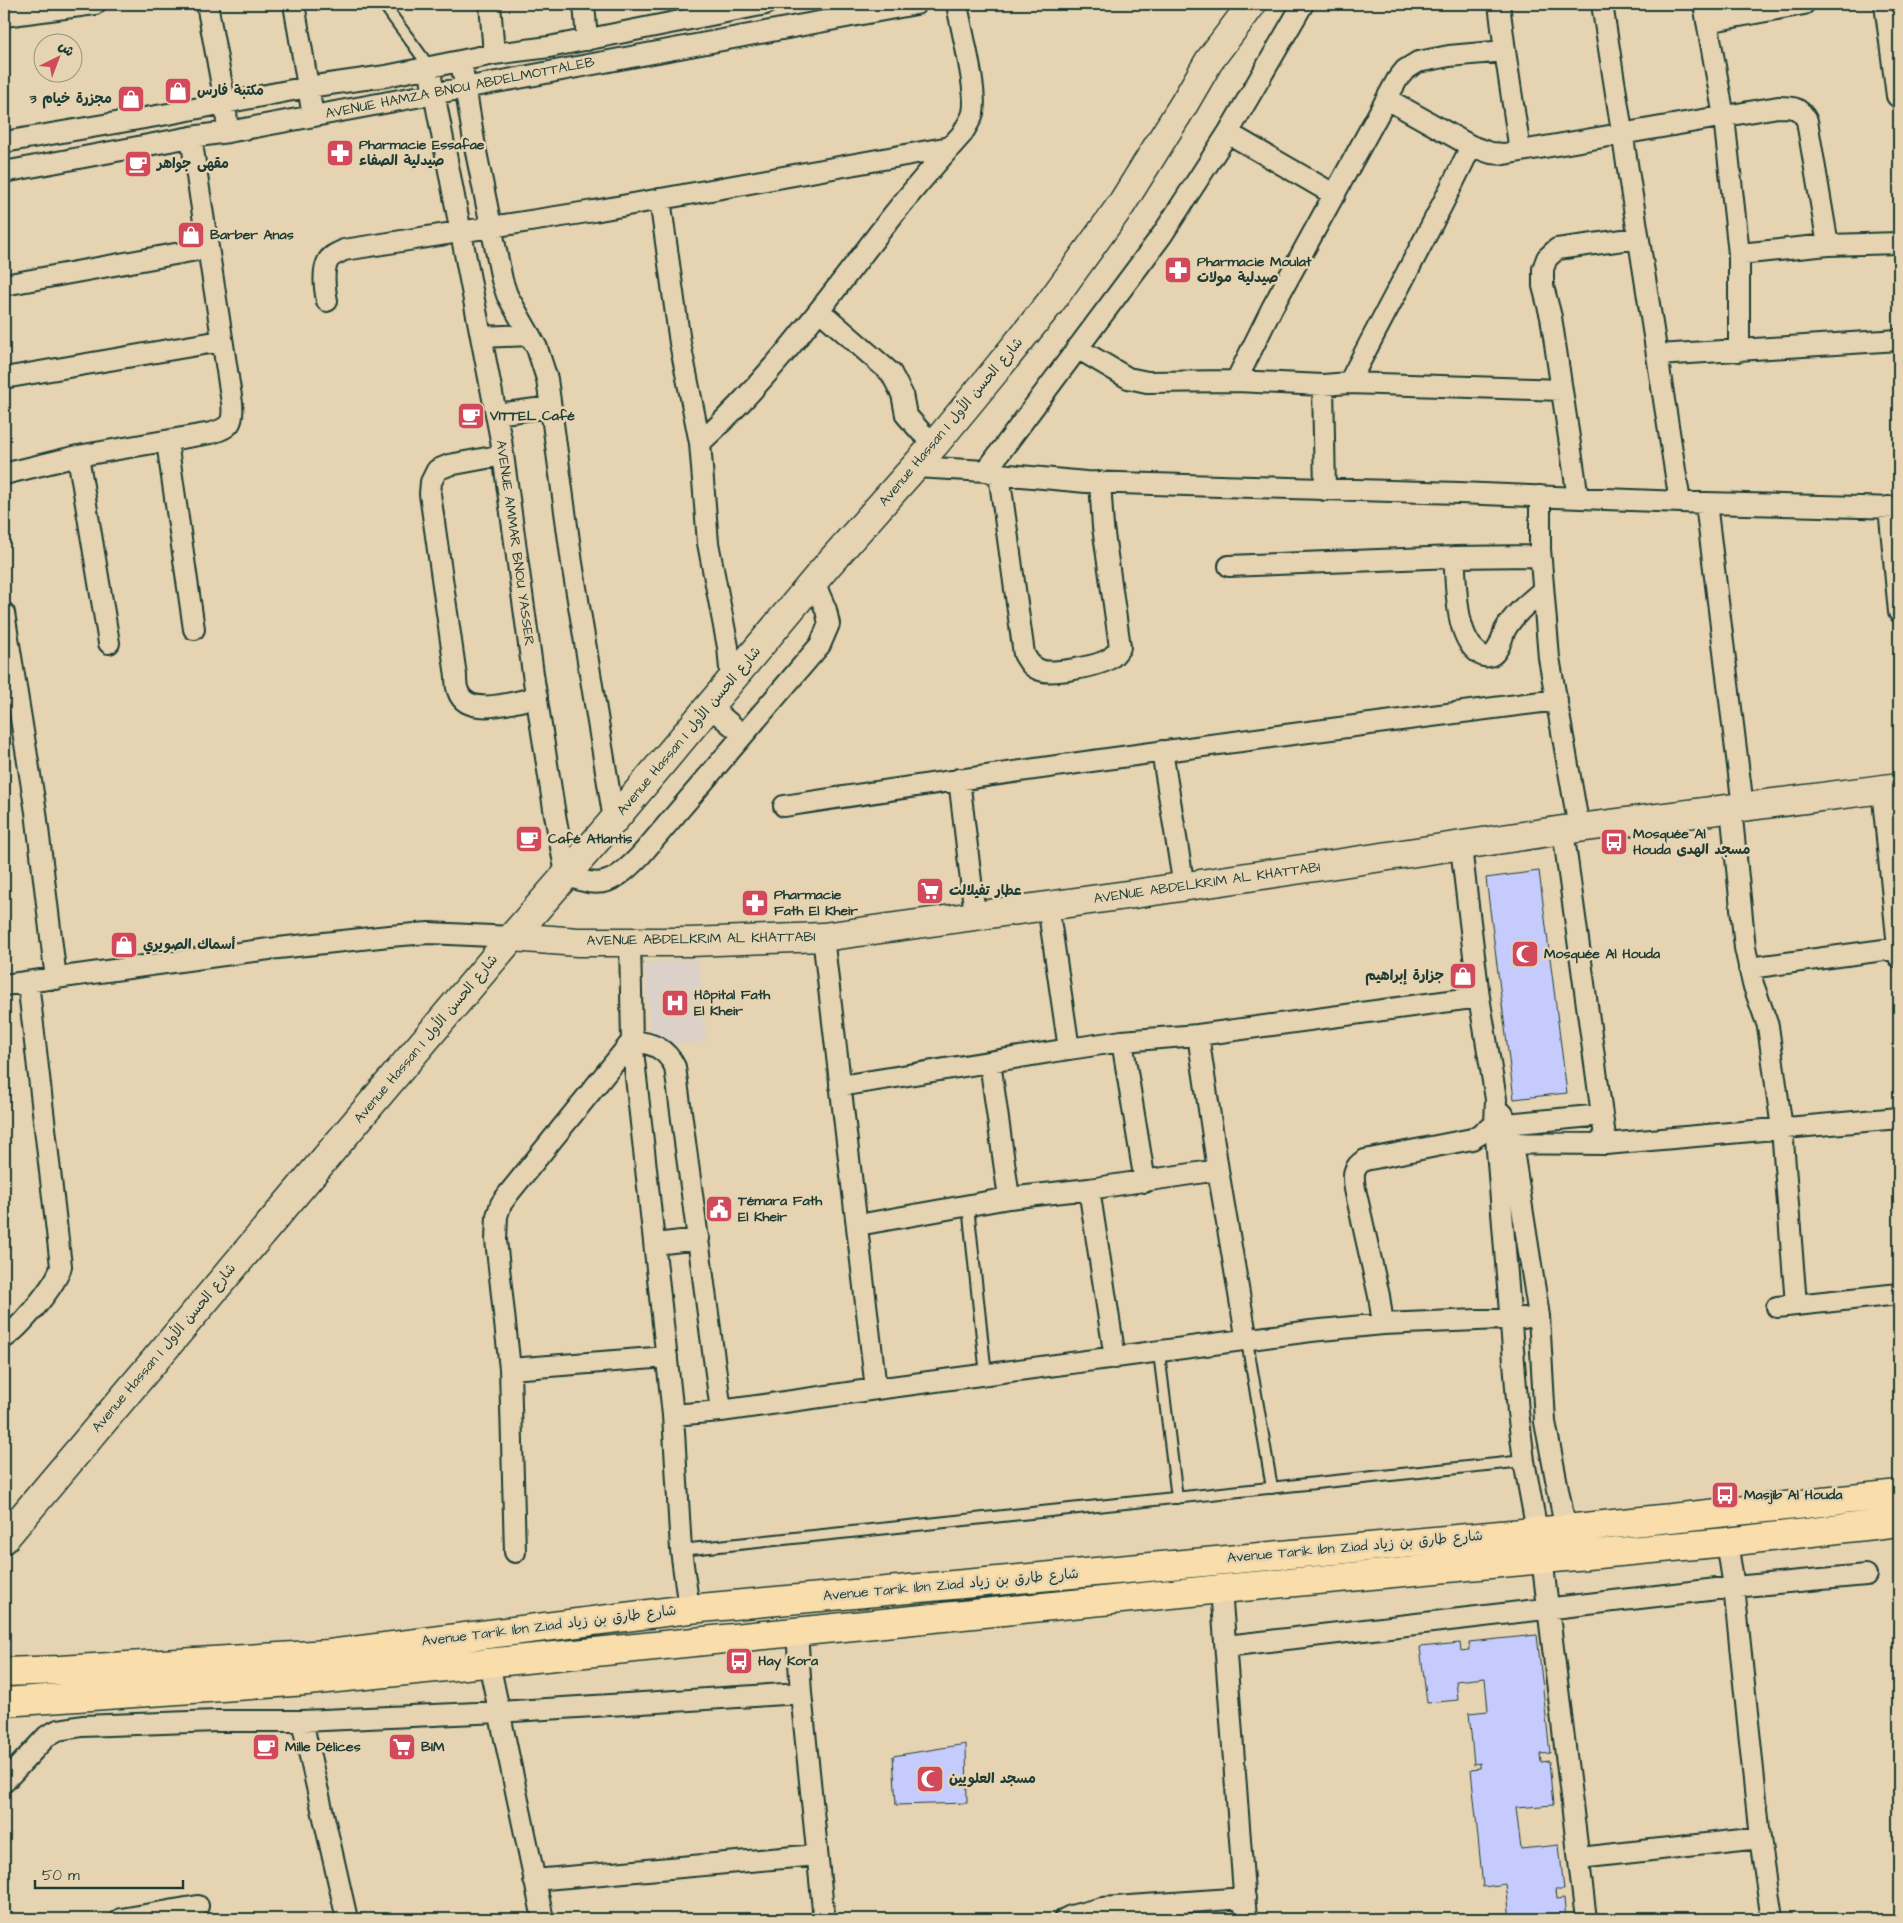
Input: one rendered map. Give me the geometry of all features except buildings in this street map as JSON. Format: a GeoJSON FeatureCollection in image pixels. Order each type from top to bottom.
{"type":"FeatureCollection","features":[{"type":"Feature","properties":{"kind":"main road","name":"Avenue Hassan I شارع الحسن الأول"},"geometry":{"type":"LineString","coordinates":[[1209,61],[1229,4]]}},
{"type":"Feature","properties":{"kind":"main road","name":"Avenue Hassan I شارع الحسن الأول"},"geometry":{"type":"LineString","coordinates":[[4,1539],[512,937],[614,820],[871,515],[935,444],[1050,303],[1084,257],[1150,159],[1209,61],[1252,4]]}},
{"type":"Feature","properties":{"kind":"main road","name":"AVENUE ABDELKRIM AL KHATTABI"},"geometry":{"type":"LineString","coordinates":[[512,937],[578,942],[716,942],[823,937],[1461,847],[1571,829],[1891,788]]}},
{"type":"Feature","properties":{"kind":"main road","name":"Avenue Tarik Ibn Ziad شارع طارق بن زياد"},"geometry":{"type":"LineString","coordinates":[[4,1672],[329,1654],[689,1609],[1566,1529],[1899,1494]]}},
{"type":"Feature","properties":{"kind":"main road","name":"Avenue Tarik Ibn Ziad شارع طارق بن زياد"},"geometry":{"type":"LineString","coordinates":[[4,1702],[307,1681],[1221,1589],[1727,1542],[1899,1522]]}},
{"type":"Feature","properties":{"kind":"street"},"geometry":{"type":"LineString","coordinates":[[4,16],[95,4]]}},
{"type":"Feature","properties":{"kind":"street"},"geometry":{"type":"LineString","coordinates":[[207,4],[225,102],[228,132]]}},
{"type":"Feature","properties":{"kind":"street"},"geometry":{"type":"LineString","coordinates":[[294,4],[313,116]]}},
{"type":"Feature","properties":{"kind":"street"},"geometry":{"type":"LineString","coordinates":[[490,4],[494,54]]}},
{"type":"Feature","properties":{"kind":"street"},"geometry":{"type":"LineString","coordinates":[[584,4],[587,40]]}},
{"type":"Feature","properties":{"kind":"street"},"geometry":{"type":"LineString","coordinates":[[4,142],[168,114],[308,87],[386,76],[494,54],[587,40],[696,11],[766,4]]}},
{"type":"Feature","properties":{"kind":"street","name":"AVENUE HAMZA BNOU ABDELMOTTALEB"},"geometry":{"type":"LineString","coordinates":[[4,172],[916,4]]}},
{"type":"Feature","properties":{"kind":"street"},"geometry":{"type":"LineString","coordinates":[[700,443],[734,410],[820,311],[894,213],[962,134],[970,122],[974,111],[973,90],[957,4]]}},
{"type":"Feature","properties":{"kind":"street"},"geometry":{"type":"LineString","coordinates":[[1100,482],[1103,527],[1120,647],[1117,653],[1110,659],[1096,665],[1041,671],[1030,665],[1024,654],[992,473],[1077,348],[1146,256],[1228,133],[1303,4]]}},
{"type":"Feature","properties":{"kind":"street"},"geometry":{"type":"LineString","coordinates":[[1499,4],[1520,151]]}},
{"type":"Feature","properties":{"kind":"street"},"geometry":{"type":"LineString","coordinates":[[1602,4],[1680,502]]}},
{"type":"Feature","properties":{"kind":"street"},"geometry":{"type":"LineString","coordinates":[[1739,351],[1739,254],[1724,116],[1706,13],[1804,4]]}},
{"type":"Feature","properties":{"kind":"street"},"geometry":{"type":"LineString","coordinates":[[1885,4],[1899,100]]}},
{"type":"Feature","properties":{"kind":"street"},"geometry":{"type":"LineString","coordinates":[[1236,381],[1272,308],[1386,98],[1406,70],[1418,62],[1449,56],[1505,51]]}},
{"type":"Feature","properties":{"kind":"street"},"geometry":{"type":"LineString","coordinates":[[461,61],[490,226],[502,280],[507,295],[543,362],[548,379],[572,563],[614,820]]}},
{"type":"Feature","properties":{"kind":"street","name":"AVENUE AMMAR BNOU YASSER"},"geometry":{"type":"LineString","coordinates":[[429,67],[503,455],[537,697],[566,874]]}},
{"type":"Feature","properties":{"kind":"street"},"geometry":{"type":"LineString","coordinates":[[1386,98],[1471,146],[1491,154],[1623,135],[1724,116],[1794,106],[1802,112],[1807,121],[1828,245]]}},
{"type":"Feature","properties":{"kind":"street"},"geometry":{"type":"LineString","coordinates":[[1228,133],[1335,195]]}},
{"type":"Feature","properties":{"kind":"street"},"geometry":{"type":"LineString","coordinates":[[4,474],[78,456],[167,442],[226,429],[230,422],[233,414],[232,403],[191,137]]}},
{"type":"Feature","properties":{"kind":"street"},"geometry":{"type":"LineString","coordinates":[[1349,383],[1386,310],[1428,234],[1471,146]]}},
{"type":"Feature","properties":{"kind":"street"},"geometry":{"type":"LineString","coordinates":[[327,301],[325,272],[327,262],[344,250],[594,211],[950,148]]}},
{"type":"Feature","properties":{"kind":"street"},"geometry":{"type":"LineString","coordinates":[[660,199],[680,343],[700,443],[708,543],[728,647],[731,680]]}},
{"type":"Feature","properties":{"kind":"street"},"geometry":{"type":"LineString","coordinates":[[1578,498],[1551,318],[1543,286],[1543,268],[1547,258],[1557,249],[1638,238]]}},
{"type":"Feature","properties":{"kind":"street"},"geometry":{"type":"LineString","coordinates":[[1739,254],[1828,245],[1899,243]]}},
{"type":"Feature","properties":{"kind":"street"},"geometry":{"type":"LineString","coordinates":[[4,285],[208,248]]}},
{"type":"Feature","properties":{"kind":"street"},"geometry":{"type":"LineString","coordinates":[[820,311],[891,373],[902,394],[906,415],[935,444]]}},
{"type":"Feature","properties":{"kind":"street"},"geometry":{"type":"LineString","coordinates":[[481,337],[530,335]]}},
{"type":"Feature","properties":{"kind":"street"},"geometry":{"type":"LineString","coordinates":[[1658,355],[1899,340]]}},
{"type":"Feature","properties":{"kind":"street"},"geometry":{"type":"LineString","coordinates":[[4,378],[221,341]]}},
{"type":"Feature","properties":{"kind":"street"},"geometry":{"type":"LineString","coordinates":[[1077,348],[1128,378],[1147,382],[1236,381],[1322,385],[1349,383],[1561,390]]}},
{"type":"Feature","properties":{"kind":"street"},"geometry":{"type":"LineString","coordinates":[[1322,385],[1325,490]]}},
{"type":"Feature","properties":{"kind":"street"},"geometry":{"type":"LineString","coordinates":[[496,414],[551,407]]}},
{"type":"Feature","properties":{"kind":"street"},"geometry":{"type":"LineString","coordinates":[[167,442],[194,629]]}},
{"type":"Feature","properties":{"kind":"street"},"geometry":{"type":"LineString","coordinates":[[503,455],[449,465],[437,470],[430,482],[430,494],[458,692],[464,700],[474,706],[492,707],[537,697]]}},
{"type":"Feature","properties":{"kind":"street"},"geometry":{"type":"LineString","coordinates":[[78,456],[109,643]]}},
{"type":"Feature","properties":{"kind":"street"},"geometry":{"type":"LineString","coordinates":[[916,466],[1100,482],[1894,508],[1899,612]]}},
{"type":"Feature","properties":{"kind":"street"},"geometry":{"type":"LineString","coordinates":[[1540,496],[1542,591],[1549,658],[1557,700],[1606,1144]]}},
{"type":"Feature","properties":{"kind":"street"},"geometry":{"type":"LineString","coordinates":[[1706,503],[1737,807],[1745,948],[1749,968],[1768,1026],[1782,1129],[1796,1304]]}},
{"type":"Feature","properties":{"kind":"street"},"geometry":{"type":"LineString","coordinates":[[1228,566],[1454,557],[1540,556]]}},
{"type":"Feature","properties":{"kind":"street"},"geometry":{"type":"LineString","coordinates":[[1454,557],[1459,617],[1464,636],[1475,651],[1483,657],[1490,656],[1496,652],[1506,630],[1515,617],[1542,591]]}},
{"type":"Feature","properties":{"kind":"street"},"geometry":{"type":"LineString","coordinates":[[566,874],[591,884],[613,880],[626,872],[820,644],[829,624],[826,610],[814,582]]}},
{"type":"Feature","properties":{"kind":"street"},"geometry":{"type":"LineString","coordinates":[[4,613],[36,812],[56,979]]}},
{"type":"Feature","properties":{"kind":"street"},"geometry":{"type":"LineString","coordinates":[[784,806],[959,779],[1162,751],[1557,700]]}},
{"type":"Feature","properties":{"kind":"street"},"geometry":{"type":"LineString","coordinates":[[709,706],[742,734]]}},
{"type":"Feature","properties":{"kind":"street"},"geometry":{"type":"LineString","coordinates":[[1162,751],[1184,886]]}},
{"type":"Feature","properties":{"kind":"street"},"geometry":{"type":"LineString","coordinates":[[959,779],[975,915]]}},
{"type":"Feature","properties":{"kind":"street"},"geometry":{"type":"LineString","coordinates":[[1749,968],[1899,951],[1891,788]]}},
{"type":"Feature","properties":{"kind":"street"},"geometry":{"type":"LineString","coordinates":[[1461,847],[1480,997],[1496,1099],[1539,1316],[1545,1422],[1570,1556]]}},
{"type":"Feature","properties":{"kind":"street"},"geometry":{"type":"LineString","coordinates":[[1048,906],[1069,1049]]}},
{"type":"Feature","properties":{"kind":"street"},"geometry":{"type":"LineString","coordinates":[[4,985],[268,949],[390,936],[429,933],[512,937]]}},
{"type":"Feature","properties":{"kind":"street"},"geometry":{"type":"LineString","coordinates":[[823,937],[876,1389]]}},
{"type":"Feature","properties":{"kind":"street"},"geometry":{"type":"LineString","coordinates":[[630,942],[632,1041],[673,1415],[681,1550],[689,1609]]}},
{"type":"Feature","properties":{"kind":"street"},"geometry":{"type":"LineString","coordinates":[[4,1338],[16,1329],[51,1286],[60,1273],[61,1266],[28,982]]}},
{"type":"Feature","properties":{"kind":"street"},"geometry":{"type":"LineString","coordinates":[[840,1086],[1122,1041],[1198,1035],[1480,997]]}},
{"type":"Feature","properties":{"kind":"street"},"geometry":{"type":"LineString","coordinates":[[1198,1035],[1218,1170],[1248,1340]]}},
{"type":"Feature","properties":{"kind":"street"},"geometry":{"type":"LineString","coordinates":[[632,1041],[654,1045],[670,1058],[675,1067],[722,1412]]}},
{"type":"Feature","properties":{"kind":"street"},"geometry":{"type":"LineString","coordinates":[[516,1552],[510,1369],[496,1240],[497,1216],[501,1204],[632,1041]]}},
{"type":"Feature","properties":{"kind":"street"},"geometry":{"type":"LineString","coordinates":[[1122,1041],[1145,1182]]}},
{"type":"Feature","properties":{"kind":"street"},"geometry":{"type":"LineString","coordinates":[[990,1062],[1009,1198]]}},
{"type":"Feature","properties":{"kind":"street"},"geometry":{"type":"LineString","coordinates":[[1383,1324],[1379,1296],[1355,1189],[1353,1176],[1356,1166],[1365,1160],[1602,1115]]}},
{"type":"Feature","properties":{"kind":"street"},"geometry":{"type":"LineString","coordinates":[[1503,1134],[1606,1144],[1899,1118]]}},
{"type":"Feature","properties":{"kind":"street"},"geometry":{"type":"LineString","coordinates":[[1503,1134],[1518,1412],[1524,1462],[1542,1558],[1586,1919]]}},
{"type":"Feature","properties":{"kind":"street"},"geometry":{"type":"LineString","coordinates":[[858,1225],[1009,1198],[1145,1182],[1218,1170]]}},
{"type":"Feature","properties":{"kind":"street"},"geometry":{"type":"LineString","coordinates":[[1090,1189],[1115,1358]]}},
{"type":"Feature","properties":{"kind":"street"},"geometry":{"type":"LineString","coordinates":[[654,1244],[699,1239]]}},
{"type":"Feature","properties":{"kind":"street"},"geometry":{"type":"LineString","coordinates":[[1777,1307],[1899,1294]]}},
{"type":"Feature","properties":{"kind":"street"},"geometry":{"type":"LineString","coordinates":[[673,1415],[722,1412],[876,1389],[1159,1353],[1311,1331],[1383,1324],[1539,1316]]}},
{"type":"Feature","properties":{"kind":"street"},"geometry":{"type":"LineString","coordinates":[[510,1369],[667,1358]]}},
{"type":"Feature","properties":{"kind":"street"},"geometry":{"type":"LineString","coordinates":[[1727,1542],[1734,1588],[1760,1838],[1772,1919]]}},
{"type":"Feature","properties":{"kind":"street"},"geometry":{"type":"LineString","coordinates":[[1226,1646],[1734,1588],[1866,1575]]}},
{"type":"Feature","properties":{"kind":"street"},"geometry":{"type":"LineString","coordinates":[[1221,1589],[1246,1919]]}},
{"type":"Feature","properties":{"kind":"street"},"geometry":{"type":"LineString","coordinates":[[797,1631],[801,1693],[824,1919]]}},
{"type":"Feature","properties":{"kind":"street"},"geometry":{"type":"LineString","coordinates":[[489,1663],[542,1919]]}},
{"type":"Feature","properties":{"kind":"street"},"geometry":{"type":"LineString","coordinates":[[4,1782],[47,1736],[58,1730],[82,1726],[302,1721],[499,1712],[801,1693]]}},
{"type":"Feature","properties":{"kind":"street"},"geometry":{"type":"LineString","coordinates":[[302,1721],[348,1919]]}},
{"type":"Feature","properties":{"kind":"street"},"geometry":{"type":"LineString","coordinates":[[1579,1858],[1760,1838]]}},
{"type":"Feature","properties":{"kind":"street"},"geometry":{"type":"LineString","coordinates":[[534,1880],[817,1855]]}},
{"type":"Feature","properties":{"kind":"street"},"geometry":{"type":"LineString","coordinates":[[1066,1919],[1102,1908],[1245,1898]]}},
{"type":"Feature","properties":{"kind":"street"},"geometry":{"type":"LineString","coordinates":[[121,1919],[198,1906]]}},
{"type":"Feature","properties":{"kind":"lane"},"geometry":{"type":"LineString","coordinates":[[384,4],[400,28],[415,43],[429,67]]}},
{"type":"Feature","properties":{"kind":"lane"},"geometry":{"type":"LineString","coordinates":[[968,1206],[986,1375]]}},
{"type":"Feature","properties":{"kind":"lane"},"geometry":{"type":"LineString","coordinates":[[1248,1340],[1272,1488]]}},
{"type":"Feature","properties":{"kind":"lane"},"geometry":{"type":"LineString","coordinates":[[1159,1353],[1177,1498]]}},
{"type":"Feature","properties":{"kind":"lane"},"geometry":{"type":"LineString","coordinates":[[681,1550],[1524,1462]]}},
{"type":"Feature","properties":{"kind":"shaded area","name":"Hôpital Fath El Kheir"},"geometry":{"type":"Polygon","coordinates":[[[699,959],[706,1042],[651,1046],[644,963],[699,959]]]}},
{"type":"Feature","properties":{"kind":"place","name":"مكتبة فارس"},"geometry":{"type":"Point","coordinates":[178,91]}},
{"type":"Feature","properties":{"kind":"place","name":"مجزرة خيام 3"},"geometry":{"type":"Point","coordinates":[131,99]}},
{"type":"Feature","properties":{"kind":"place","name":"Pharmacie Essafae صيدلية الصفاء"},"geometry":{"type":"Point","coordinates":[340,153]}},
{"type":"Feature","properties":{"kind":"place","name":"مقهى جواهر"},"geometry":{"type":"Point","coordinates":[138,164]}},
{"type":"Feature","properties":{"kind":"place","name":"Barber Anas"},"geometry":{"type":"Point","coordinates":[191,235]}},
{"type":"Feature","properties":{"kind":"place","name":"Pharmacie Moulat صيدلية مولات"},"geometry":{"type":"Point","coordinates":[1178,270]}},
{"type":"Feature","properties":{"kind":"place","name":"VITTEL Café"},"geometry":{"type":"Point","coordinates":[471,416]}},
{"type":"Feature","properties":{"kind":"place","name":"Café Atlantis"},"geometry":{"type":"Point","coordinates":[529,839]}},
{"type":"Feature","properties":{"kind":"place","name":"Mosquée Al Houda مسجد الهدى"},"geometry":{"type":"Point","coordinates":[1614,842]}},
{"type":"Feature","properties":{"kind":"place","name":"عطار تفيلالت"},"geometry":{"type":"Point","coordinates":[930,891]}},
{"type":"Feature","properties":{"kind":"place","name":"Pharmacie Fath El Kheir"},"geometry":{"type":"Point","coordinates":[755,903]}},
{"type":"Feature","properties":{"kind":"place","name":"أسماك الصويري"},"geometry":{"type":"Point","coordinates":[124,945]}},
{"type":"Feature","properties":{"kind":"place","name":"Mosquée Al Houda"},"geometry":{"type":"Point","coordinates":[1525,954]}},
{"type":"Feature","properties":{"kind":"place","name":"جزارة إبراهيم"},"geometry":{"type":"Point","coordinates":[1463,976]}},
{"type":"Feature","properties":{"kind":"place","name":"Hôpital Fath El Kheir"},"geometry":{"type":"Point","coordinates":[675,1003]}},
{"type":"Feature","properties":{"kind":"place","name":"Témara Fath El Kheir"},"geometry":{"type":"Point","coordinates":[719,1209]}},
{"type":"Feature","properties":{"kind":"place","name":"Masjib Al Houda"},"geometry":{"type":"Point","coordinates":[1725,1495]}},
{"type":"Feature","properties":{"kind":"place","name":"Hay Kora"},"geometry":{"type":"Point","coordinates":[739,1661]}},
{"type":"Feature","properties":{"kind":"place","name":"Mille Délices"},"geometry":{"type":"Point","coordinates":[266,1747]}},
{"type":"Feature","properties":{"kind":"place","name":"BIM"},"geometry":{"type":"Point","coordinates":[402,1747]}},
{"type":"Feature","properties":{"kind":"place","name":"مسجد العلويين"},"geometry":{"type":"Point","coordinates":[930,1779]}}]}
